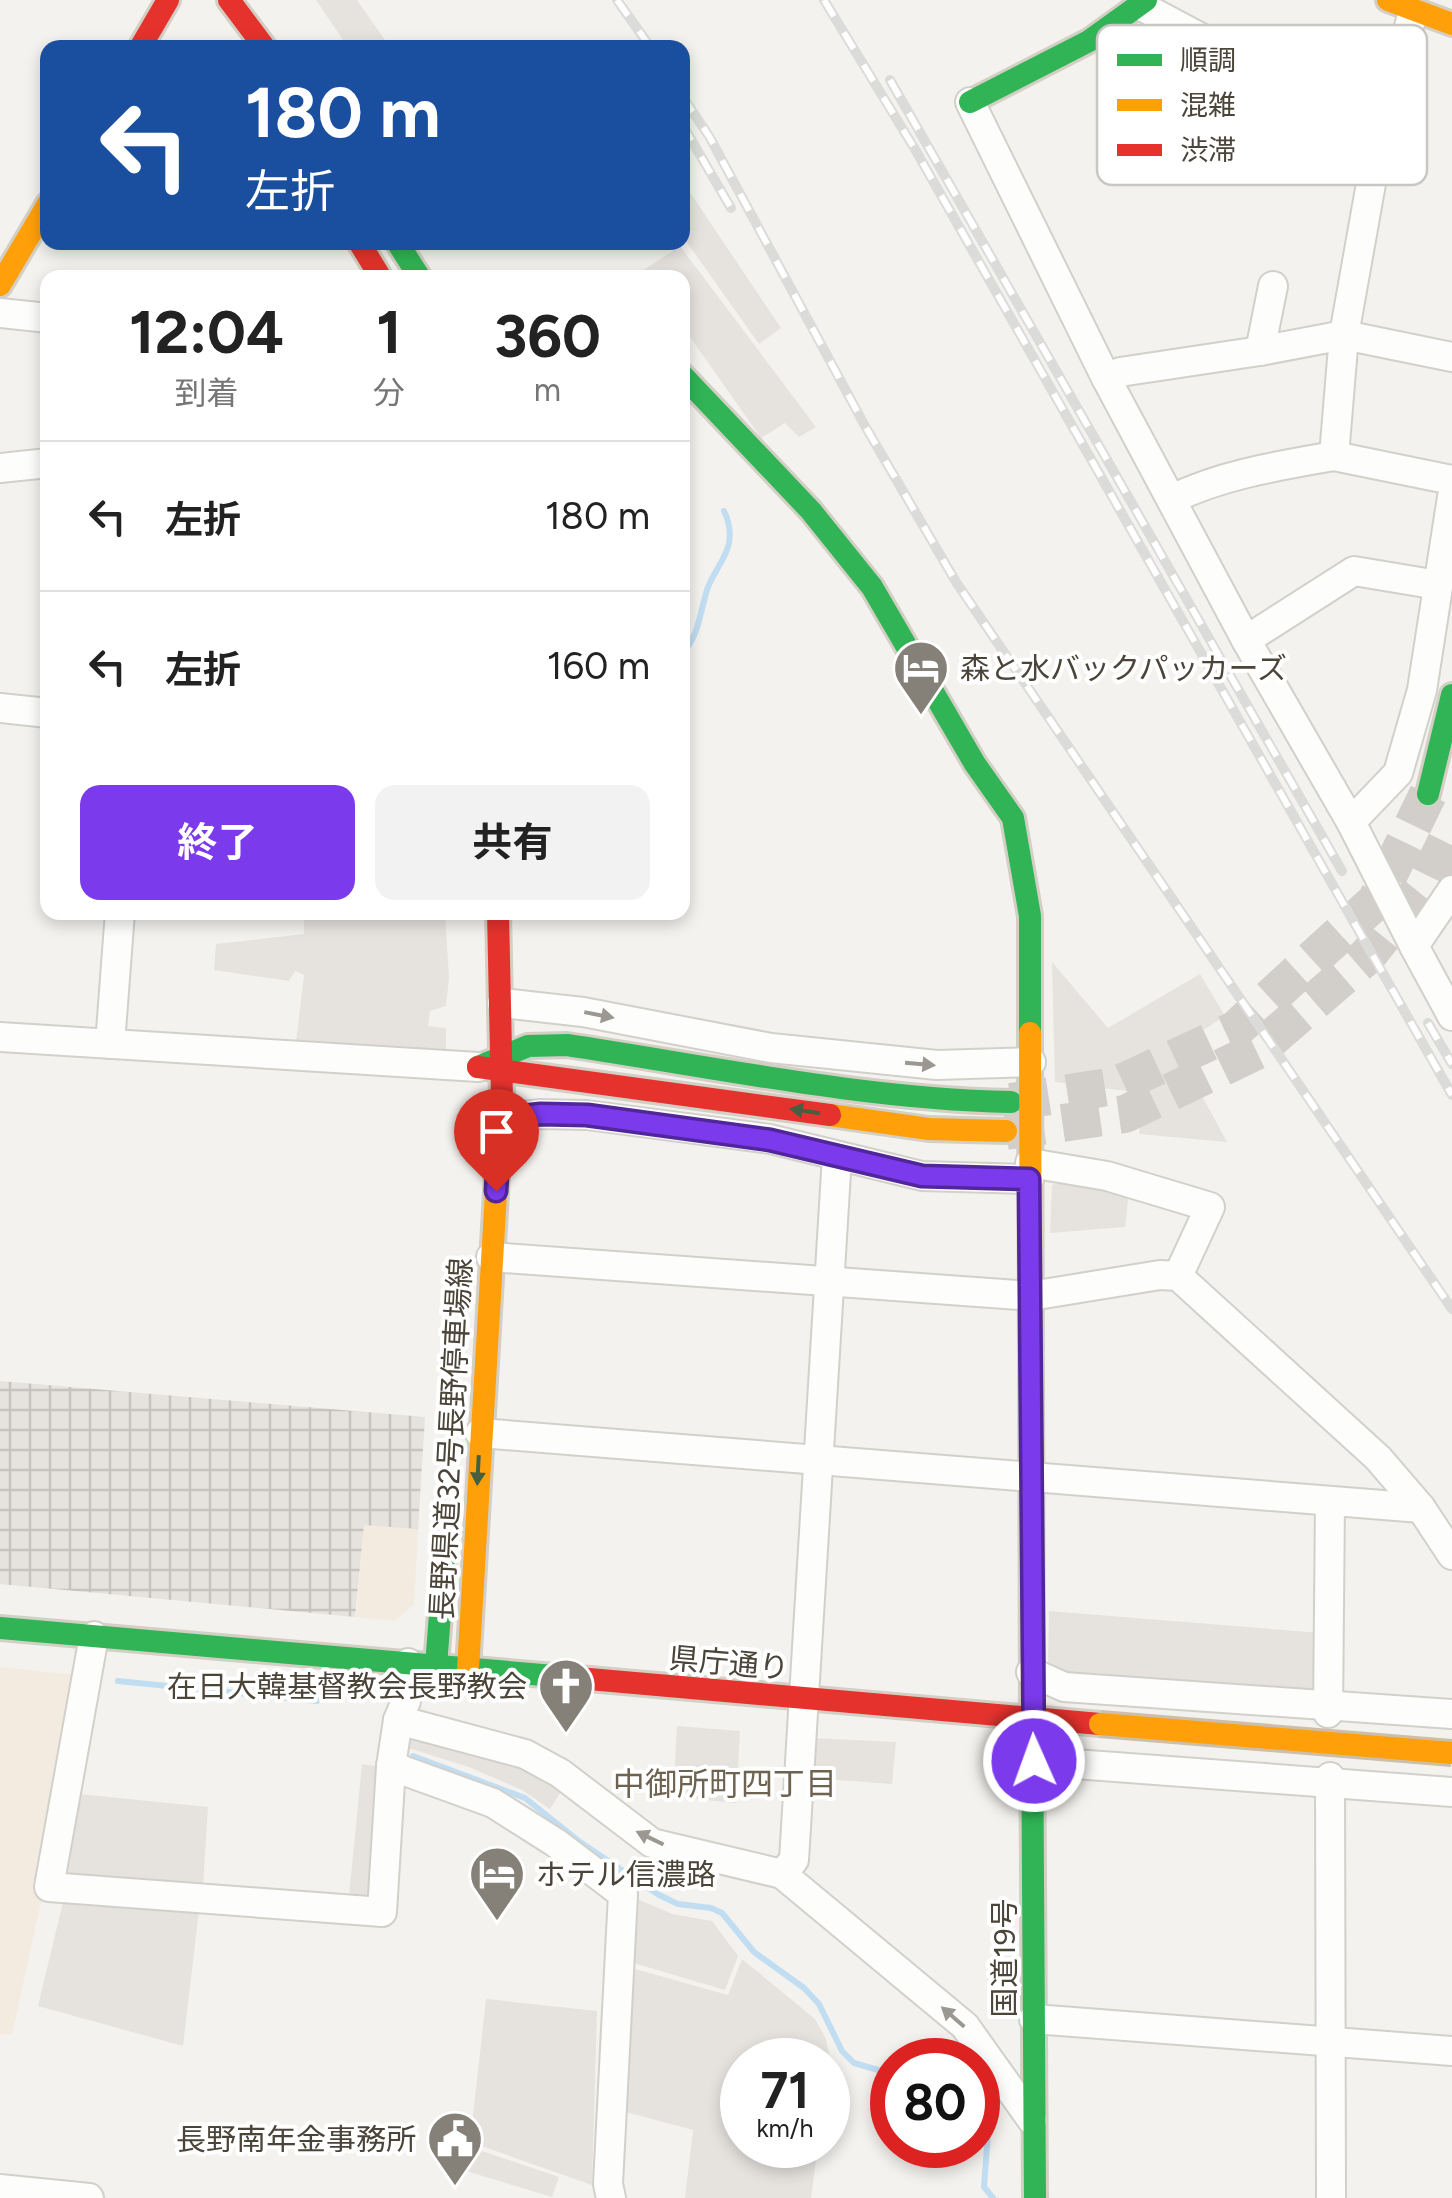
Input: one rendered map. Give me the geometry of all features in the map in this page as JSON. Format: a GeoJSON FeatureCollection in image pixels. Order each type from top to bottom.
{"type":"FeatureCollection","features":[{"type":"Feature","properties":{"kind":"main road"},"geometry":{"type":"LineString","coordinates":[[145,40],[168,0]]}},
{"type":"Feature","properties":{"kind":"main road"},"geometry":{"type":"LineString","coordinates":[[228,0],[259,40]]}},
{"type":"Feature","properties":{"kind":"main road"},"geometry":{"type":"LineString","coordinates":[[1111,25],[1144,3]]}},
{"type":"Feature","properties":{"kind":"main road"},"geometry":{"type":"LineString","coordinates":[[1401,6],[1452,24]]}},
{"type":"Feature","properties":{"kind":"main road"},"geometry":{"type":"LineString","coordinates":[[970,102],[1097,35]]}},
{"type":"Feature","properties":{"kind":"main road"},"geometry":{"type":"LineString","coordinates":[[0,284],[40,217]]}},
{"type":"Feature","properties":{"kind":"main road","name":"国道19号"},"geometry":{"type":"LineString","coordinates":[[690,386],[811,510],[872,588],[974,764],[1013,818],[1030,916],[1036,2198]]}},
{"type":"Feature","properties":{"kind":"main road"},"geometry":{"type":"LineString","coordinates":[[1428,794],[1452,695]]}},
{"type":"Feature","properties":{"kind":"main road","name":"長野県道32号長野停車場線"},"geometry":{"type":"LineString","coordinates":[[478,1097],[495,1064],[502,1003],[498,920]]}},
{"type":"Feature","properties":{"kind":"main road","name":"長野県道32号長野停車場線"},"geometry":{"type":"LineString","coordinates":[[468,1669],[500,1126],[476,932]]}},
{"type":"Feature","properties":{"kind":"main road"},"geometry":{"type":"LineString","coordinates":[[495,1064],[528,1046],[567,1044],[964,1102],[1011,1102]]}},
{"type":"Feature","properties":{"kind":"main road"},"geometry":{"type":"LineString","coordinates":[[495,1064],[929,1129],[1006,1130]]}},
{"type":"Feature","properties":{"kind":"main road","name":"長野県道32号長野停車場線"},"geometry":{"type":"LineString","coordinates":[[422,1665],[446,1532]]}},
{"type":"Feature","properties":{"kind":"main road","name":"県庁通り"},"geometry":{"type":"LineString","coordinates":[[0,1628],[806,1700],[1452,1752]]}},
{"type":"Feature","properties":{"kind":"street"},"geometry":{"type":"LineString","coordinates":[[1144,3],[1184,25]]}},
{"type":"Feature","properties":{"kind":"street"},"geometry":{"type":"LineString","coordinates":[[970,102],[1106,378],[1246,640],[1351,822],[1452,1016]]}},
{"type":"Feature","properties":{"kind":"street"},"geometry":{"type":"LineString","coordinates":[[1334,456],[1344,334],[1371,185]]}},
{"type":"Feature","properties":{"kind":"street"},"geometry":{"type":"LineString","coordinates":[[1260,351],[1273,286]]}},
{"type":"Feature","properties":{"kind":"street"},"geometry":{"type":"LineString","coordinates":[[0,313],[40,317]]}},
{"type":"Feature","properties":{"kind":"street"},"geometry":{"type":"LineString","coordinates":[[1106,378],[1120,372],[1344,334],[1452,357]]}},
{"type":"Feature","properties":{"kind":"street"},"geometry":{"type":"LineString","coordinates":[[1172,499],[1248,470],[1334,456],[1452,480]]}},
{"type":"Feature","properties":{"kind":"street"},"geometry":{"type":"LineString","coordinates":[[0,468],[40,464]]}},
{"type":"Feature","properties":{"kind":"street"},"geometry":{"type":"LineString","coordinates":[[1351,822],[1398,773],[1422,690],[1452,497]]}},
{"type":"Feature","properties":{"kind":"street"},"geometry":{"type":"LineString","coordinates":[[1246,640],[1354,571],[1438,585]]}},
{"type":"Feature","properties":{"kind":"street"},"geometry":{"type":"LineString","coordinates":[[0,708],[40,712]]}},
{"type":"Feature","properties":{"kind":"street"},"geometry":{"type":"LineString","coordinates":[[1414,946],[1452,890]]}},
{"type":"Feature","properties":{"kind":"street"},"geometry":{"type":"LineString","coordinates":[[110,1044],[119,920]]}},
{"type":"Feature","properties":{"kind":"street"},"geometry":{"type":"LineString","coordinates":[[502,1003],[583,1012],[788,1050],[937,1065],[1031,1062]]}},
{"type":"Feature","properties":{"kind":"street"},"geometry":{"type":"LineString","coordinates":[[0,1037],[495,1064]]}},
{"type":"Feature","properties":{"kind":"street"},"geometry":{"type":"LineString","coordinates":[[500,1126],[523,1116],[587,1115],[770,1140],[922,1176],[1030,1171],[1107,1176],[1210,1207],[1178,1276]]}},
{"type":"Feature","properties":{"kind":"street"},"geometry":{"type":"LineString","coordinates":[[782,1874],[794,1860],[837,1156]]}},
{"type":"Feature","properties":{"kind":"street"},"geometry":{"type":"LineString","coordinates":[[491,1257],[1030,1296],[1160,1275],[1178,1276],[1364,1444],[1421,1508],[1452,1555]]}},
{"type":"Feature","properties":{"kind":"street"},"geometry":{"type":"LineString","coordinates":[[480,1433],[1421,1508]]}},
{"type":"Feature","properties":{"kind":"street"},"geometry":{"type":"LineString","coordinates":[[1328,1709],[1330,1502]]}},
{"type":"Feature","properties":{"kind":"street"},"geometry":{"type":"LineString","coordinates":[[94,1636],[50,1888],[382,1912],[391,1766],[398,1720],[422,1665]]}},
{"type":"Feature","properties":{"kind":"street"},"geometry":{"type":"LineString","coordinates":[[1031,1672],[1064,1687],[1328,1709],[1452,1714]]}},
{"type":"Feature","properties":{"kind":"street"},"geometry":{"type":"LineString","coordinates":[[398,1720],[525,1754],[560,1772],[652,1843],[782,1874],[965,2026],[1033,2121]]}},
{"type":"Feature","properties":{"kind":"street"},"geometry":{"type":"LineString","coordinates":[[1034,1761],[1331,1780],[1452,1792]]}},
{"type":"Feature","properties":{"kind":"street"},"geometry":{"type":"LineString","coordinates":[[391,1766],[493,1802],[556,1842],[623,1894],[608,2184],[611,2198]]}},
{"type":"Feature","properties":{"kind":"street"},"geometry":{"type":"LineString","coordinates":[[1331,1780],[1331,2198]]}},
{"type":"Feature","properties":{"kind":"street"},"geometry":{"type":"LineString","coordinates":[[1034,2019],[1452,2051]]}},
{"type":"Feature","properties":{"kind":"street"},"geometry":{"type":"LineString","coordinates":[[0,2189],[89,2198]]}},
{"type":"Feature","properties":{"kind":"shaded area"},"geometry":{"type":"Polygon","coordinates":[[[316,0],[357,0],[385,40],[343,40],[316,0]]]}},
{"type":"Feature","properties":{"kind":"shaded area"},"geometry":{"type":"Polygon","coordinates":[[[690,192],[781,328],[759,344],[690,247],[690,192]]]}},
{"type":"Feature","properties":{"kind":"shaded area"},"geometry":{"type":"Polygon","coordinates":[[[674,250],[683,250],[816,427],[799,437],[785,423],[761,438],[690,337],[690,270],[644,270],[674,250]]]}},
{"type":"Feature","properties":{"kind":"shaded area"},"geometry":{"type":"Polygon","coordinates":[[[304,920],[445,920],[449,978],[446,1006],[430,1011],[428,1026],[446,1028],[446,1053],[296,1042],[304,975],[295,971],[289,981],[214,970],[216,944],[304,934],[304,920]]]}},
{"type":"Feature","properties":{"kind":"shaded area"},"geometry":{"type":"Polygon","coordinates":[[[1052,962],[1108,1028],[1200,974],[1225,1016],[1176,1048],[1227,1142],[1139,1134],[1142,1093],[1055,1082],[1052,962]]]}},
{"type":"Feature","properties":{"kind":"shaded area"},"geometry":{"type":"Polygon","coordinates":[[[1070,1179],[1130,1183],[1125,1227],[1050,1233],[1052,1185],[1070,1179]]]}},
{"type":"Feature","properties":{"kind":"shaded area"},"geometry":{"type":"Polygon","coordinates":[[[0,1381],[425,1417],[418,1529],[364,1525],[355,1617],[0,1584],[0,1381]]]}},
{"type":"Feature","properties":{"kind":"shaded area"},"geometry":{"type":"Polygon","coordinates":[[[364,1524],[418,1529],[414,1605],[394,1621],[356,1617],[364,1524]]]}},
{"type":"Feature","properties":{"kind":"shaded area"},"geometry":{"type":"Polygon","coordinates":[[[1049,1611],[1321,1633],[1321,1697],[1057,1676],[1048,1667],[1049,1611]]]}},
{"type":"Feature","properties":{"kind":"shaded area"},"geometry":{"type":"Polygon","coordinates":[[[0,1667],[74,1675],[48,1870],[12,2035],[0,2034],[0,1667]]]}},
{"type":"Feature","properties":{"kind":"shaded area"},"geometry":{"type":"Polygon","coordinates":[[[677,1726],[740,1731],[736,1803],[673,1797],[677,1726]]]}},
{"type":"Feature","properties":{"kind":"shaded area"},"geometry":{"type":"Polygon","coordinates":[[[408,1731],[504,1755],[562,1790],[550,1809],[522,1790],[469,1767],[405,1747],[408,1731]]]}},
{"type":"Feature","properties":{"kind":"shaded area"},"geometry":{"type":"Polygon","coordinates":[[[812,1738],[896,1742],[892,1784],[809,1778],[812,1738]]]}},
{"type":"Feature","properties":{"kind":"shaded area"},"geometry":{"type":"Polygon","coordinates":[[[362,1764],[382,1767],[373,1898],[349,1896],[362,1764]]]}},
{"type":"Feature","properties":{"kind":"shaded area"},"geometry":{"type":"Polygon","coordinates":[[[79,1794],[208,1807],[203,1887],[68,1873],[79,1794]]]}},
{"type":"Feature","properties":{"kind":"shaded area"},"geometry":{"type":"Polygon","coordinates":[[[635,1898],[672,1914],[712,1921],[738,1956],[725,1990],[630,1962],[635,1898]]]}},
{"type":"Feature","properties":{"kind":"shaded area"},"geometry":{"type":"Polygon","coordinates":[[[63,1902],[199,1911],[183,2046],[38,2006],[63,1902]]]}},
{"type":"Feature","properties":{"kind":"shaded area"},"geometry":{"type":"Polygon","coordinates":[[[742,1959],[815,2019],[825,2038],[720,2038],[720,2168],[815,2168],[811,2198],[685,2198],[693,2130],[626,2112],[628,1967],[728,1995],[742,1959]]]}},
{"type":"Feature","properties":{"kind":"shaded area"},"geometry":{"type":"Polygon","coordinates":[[[486,1999],[597,2011],[592,2185],[470,2142],[486,1999]]]}},
{"type":"Feature","properties":{"kind":"shaded area"},"geometry":{"type":"Polygon","coordinates":[[[470,2147],[559,2177],[552,2197],[466,2171],[470,2147]]]}},
{"type":"Feature","properties":{"kind":"waterway"},"geometry":{"type":"LineString","coordinates":[[690,643],[708,587],[730,539],[724,511]]}},
{"type":"Feature","properties":{"kind":"waterway"},"geometry":{"type":"LineString","coordinates":[[118,1681],[317,1701]]}},
{"type":"Feature","properties":{"kind":"waterway"},"geometry":{"type":"LineString","coordinates":[[413,1756],[525,1798],[580,1842],[659,1895],[678,1904],[722,1913],[754,1952],[804,1988],[819,2004],[842,2051],[854,2063],[870,2068]]}},
{"type":"Feature","properties":{"kind":"waterway"},"geometry":{"type":"LineString","coordinates":[[985,2168],[984,2187],[993,2198]]}},
{"type":"Feature","properties":{"kind":"tunnel"},"geometry":{"type":"LineString","coordinates":[[1011,1102],[1115,1086],[1235,1030],[1376,901],[1428,794]]}},
{"type":"Feature","properties":{"kind":"tunnel"},"geometry":{"type":"LineString","coordinates":[[1006,1131],[1125,1114],[1258,1050],[1367,956],[1426,883],[1452,830]]}},
{"type":"Feature","properties":{"kind":"railway"},"geometry":{"type":"LineString","coordinates":[[617,0],[645,40]]}},
{"type":"Feature","properties":{"kind":"railway"},"geometry":{"type":"LineString","coordinates":[[824,0],[916,151],[1452,1095]]}},
{"type":"Feature","properties":{"kind":"railway"},"geometry":{"type":"LineString","coordinates":[[890,80],[1342,871]]}},
{"type":"Feature","properties":{"kind":"railway"},"geometry":{"type":"LineString","coordinates":[[690,108],[709,136],[865,426],[956,582],[1452,1309]]}},
{"type":"Feature","properties":{"kind":"railway"},"geometry":{"type":"LineString","coordinates":[[690,138],[731,208]]}},
{"type":"Feature","properties":{"kind":"railway"},"geometry":{"type":"LineString","coordinates":[[1428,1023],[1452,1064]]}},
{"type":"Feature","properties":{"kind":"traffic: fast"},"geometry":{"type":"LineString","coordinates":[[1111,25],[1146,0]]}},
{"type":"Feature","properties":{"kind":"traffic: fast"},"geometry":{"type":"LineString","coordinates":[[970,102],[1097,35]]}},
{"type":"Feature","properties":{"kind":"traffic: fast"},"geometry":{"type":"LineString","coordinates":[[402,250],[415,270]]}},
{"type":"Feature","properties":{"kind":"traffic: fast"},"geometry":{"type":"LineString","coordinates":[[690,383],[811,511],[872,587],[975,764],[1013,818],[1030,916],[1030,1033]]}},
{"type":"Feature","properties":{"kind":"traffic: fast"},"geometry":{"type":"LineString","coordinates":[[1428,794],[1452,695]]}},
{"type":"Feature","properties":{"kind":"traffic: fast"},"geometry":{"type":"LineString","coordinates":[[478,1067],[528,1046],[567,1045],[844,1088],[1011,1102]]}},
{"type":"Feature","properties":{"kind":"traffic: fast"},"geometry":{"type":"LineString","coordinates":[[436,1666],[444,1562]]}},
{"type":"Feature","properties":{"kind":"traffic: fast"},"geometry":{"type":"LineString","coordinates":[[0,1628],[589,1679]]}},
{"type":"Feature","properties":{"kind":"traffic: fast"},"geometry":{"type":"LineString","coordinates":[[1032,1717],[1035,2198]]}},
{"type":"Feature","properties":{"kind":"traffic: slow"},"geometry":{"type":"LineString","coordinates":[[1388,0],[1452,24]]}},
{"type":"Feature","properties":{"kind":"traffic: slow"},"geometry":{"type":"LineString","coordinates":[[0,285],[40,218]]}},
{"type":"Feature","properties":{"kind":"traffic: slow"},"geometry":{"type":"LineString","coordinates":[[1030,1033],[1032,1717]]}},
{"type":"Feature","properties":{"kind":"traffic: slow"},"geometry":{"type":"LineString","coordinates":[[830,1115],[929,1129],[1006,1131]]}},
{"type":"Feature","properties":{"kind":"traffic: slow"},"geometry":{"type":"LineString","coordinates":[[468,1669],[499,1142]]}},
{"type":"Feature","properties":{"kind":"traffic: slow"},"geometry":{"type":"LineString","coordinates":[[1100,1724],[1452,1753]]}},
{"type":"Feature","properties":{"kind":"traffic: jam"},"geometry":{"type":"LineString","coordinates":[[145,40],[168,0]]}},
{"type":"Feature","properties":{"kind":"traffic: jam"},"geometry":{"type":"LineString","coordinates":[[229,0],[259,40]]}},
{"type":"Feature","properties":{"kind":"traffic: jam"},"geometry":{"type":"LineString","coordinates":[[364,250],[376,270]]}},
{"type":"Feature","properties":{"kind":"traffic: jam"},"geometry":{"type":"LineString","coordinates":[[498,920],[502,1099],[499,1142]]}},
{"type":"Feature","properties":{"kind":"traffic: jam"},"geometry":{"type":"LineString","coordinates":[[478,1067],[830,1115]]}},
{"type":"Feature","properties":{"kind":"traffic: jam"},"geometry":{"type":"LineString","coordinates":[[589,1679],[1100,1724]]}},
{"type":"Feature","properties":{"kind":"place","name":"森と水バックパッカーズ"},"geometry":{"type":"Point","coordinates":[921,717]}},
{"type":"Feature","properties":{"kind":"place","name":"在日大韓基督教会長野教会"},"geometry":{"type":"Point","coordinates":[566,1735]}},
{"type":"Feature","properties":{"kind":"place","name":"ホテル信濃路"},"geometry":{"type":"Point","coordinates":[497,1923]}},
{"type":"Feature","properties":{"kind":"place","name":"長野南年金事務所"},"geometry":{"type":"Point","coordinates":[455,2188]}},
{"type":"Feature","properties":{"kind":"district","name":"中御所町四丁目"},"geometry":{"type":"Point","coordinates":[725,1784]}},
{"type":"Feature","properties":{"kind":"route"},"geometry":{"type":"LineString","coordinates":[[496,1191],[500,1126],[523,1116],[541,1114],[587,1115],[770,1140],[922,1176],[1029,1179],[1034,1761]]}}]}
